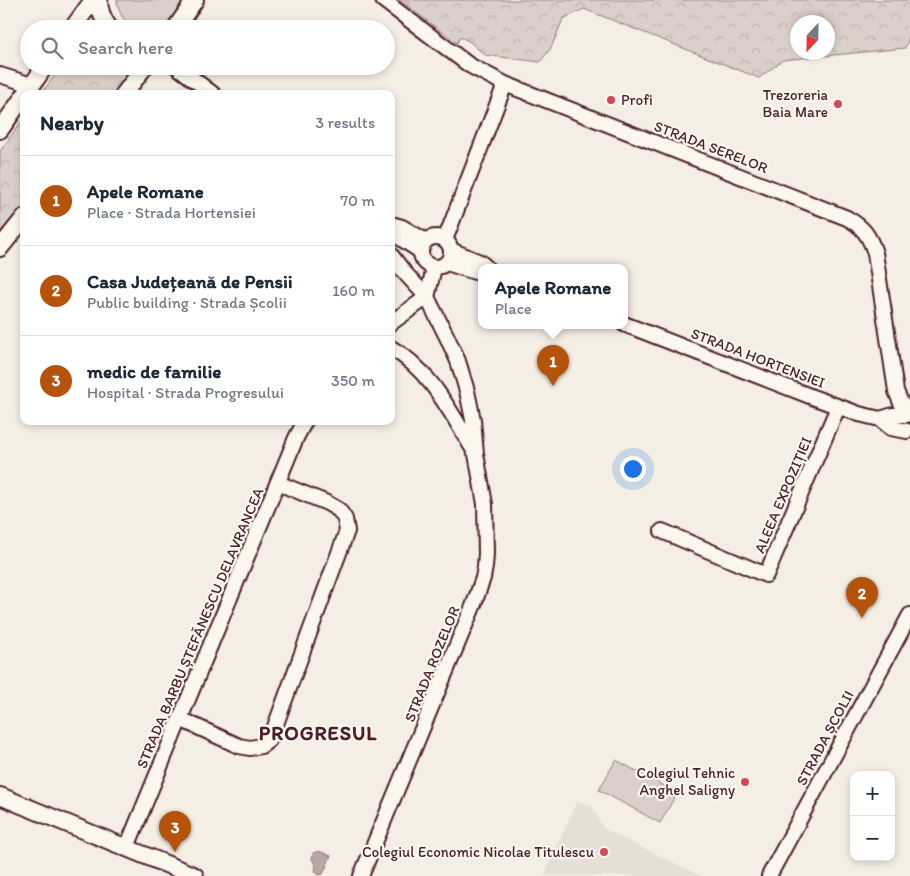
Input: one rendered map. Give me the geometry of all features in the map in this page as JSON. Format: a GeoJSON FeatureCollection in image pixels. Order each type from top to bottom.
{"type":"FeatureCollection","features":[{"type":"Feature","properties":{"kind":"street"},"geometry":{"type":"LineString","coordinates":[[79,20],[93,0]]}},
{"type":"Feature","properties":{"kind":"street"},"geometry":{"type":"LineString","coordinates":[[99,0],[104,20]]}},
{"type":"Feature","properties":{"kind":"street"},"geometry":{"type":"LineString","coordinates":[[181,20],[195,0]]}},
{"type":"Feature","properties":{"kind":"street","name":"STRADA SERELOR"},"geometry":{"type":"LineString","coordinates":[[383,0],[469,65],[505,84],[847,218],[857,224],[865,231],[875,253],[896,391],[901,403],[909,413]]}},
{"type":"Feature","properties":{"kind":"street"},"geometry":{"type":"LineString","coordinates":[[0,75],[24,90]]}},
{"type":"Feature","properties":{"kind":"street"},"geometry":{"type":"LineString","coordinates":[[28,90],[39,75]]}},
{"type":"Feature","properties":{"kind":"street"},"geometry":{"type":"LineString","coordinates":[[127,90],[138,75]]}},
{"type":"Feature","properties":{"kind":"street"},"geometry":{"type":"LineString","coordinates":[[188,75],[208,90]]}},
{"type":"Feature","properties":{"kind":"street"},"geometry":{"type":"LineString","coordinates":[[395,321],[427,297],[444,255],[505,84]]}},
{"type":"Feature","properties":{"kind":"street"},"geometry":{"type":"LineString","coordinates":[[0,130],[20,102]]}},
{"type":"Feature","properties":{"kind":"street"},"geometry":{"type":"LineString","coordinates":[[0,248],[20,223]]}},
{"type":"Feature","properties":{"kind":"street"},"geometry":{"type":"LineString","coordinates":[[395,225],[402,228],[423,246]]}},
{"type":"Feature","properties":{"kind":"street"},"geometry":{"type":"LineString","coordinates":[[395,234],[423,246]]}},
{"type":"Feature","properties":{"kind":"street"},"geometry":{"type":"LineString","coordinates":[[478,272],[444,255],[436,237],[430,238],[423,246],[422,260],[426,264],[444,255],[482,264]]}},
{"type":"Feature","properties":{"kind":"street"},"geometry":{"type":"LineString","coordinates":[[395,260],[427,297]]}},
{"type":"Feature","properties":{"kind":"street","name":"STRADA ROZELOR"},"geometry":{"type":"LineString","coordinates":[[361,876],[460,639],[483,578],[486,552],[485,504],[467,391],[458,361],[427,297]]}},
{"type":"Feature","properties":{"kind":"street","name":"STRADA HORTENSIEI"},"geometry":{"type":"LineString","coordinates":[[628,326],[838,407],[880,419],[891,428],[908,433]]}},
{"type":"Feature","properties":{"kind":"street","name":"STRADA ROZELOR"},"geometry":{"type":"LineString","coordinates":[[395,350],[404,355],[431,382],[476,454]]}},
{"type":"Feature","properties":{"kind":"street","name":"ALEEA EXPOZIȚIEI"},"geometry":{"type":"LineString","coordinates":[[662,531],[766,575],[838,407]]}},
{"type":"Feature","properties":{"kind":"street"},"geometry":{"type":"LineString","coordinates":[[908,433],[904,424],[909,413]]}},
{"type":"Feature","properties":{"kind":"street","name":"STRADA HORTENSIEI"},"geometry":{"type":"LineString","coordinates":[[880,419],[909,413]]}},
{"type":"Feature","properties":{"kind":"street","name":"STRADA BARBU ȘTEFĂNESCU DELAVRANCEA"},"geometry":{"type":"LineString","coordinates":[[127,847],[303,425]]}},
{"type":"Feature","properties":{"kind":"street"},"geometry":{"type":"LineString","coordinates":[[180,718],[239,746],[250,748],[261,746],[269,740],[273,732],[347,532],[345,519],[339,510],[327,503],[278,483]]}},
{"type":"Feature","properties":{"kind":"street","name":"STRADA ȘCOLII"},"geometry":{"type":"LineString","coordinates":[[769,876],[910,615]]}},
{"type":"Feature","properties":{"kind":"street"},"geometry":{"type":"LineString","coordinates":[[0,796],[195,876]]}},
{"type":"Feature","properties":{"kind":"shaded area","name":"Colegiul Economic Nicolae Titulescu"},"geometry":{"type":"Polygon","coordinates":[[[577,801],[592,806],[604,829],[701,876],[544,876],[577,801]]]}},
{"type":"Feature","properties":{"kind":"shaded area"},"geometry":{"type":"Polygon","coordinates":[[[319,851],[331,856],[323,874],[319,875],[315,871],[316,866],[312,859],[313,853],[319,851]]]}},
{"type":"Feature","properties":{"kind":"green space"},"geometry":{"type":"Polygon","coordinates":[[[117,0],[181,0],[176,17],[173,20],[125,20],[117,0]]]}},
{"type":"Feature","properties":{"kind":"green space"},"geometry":{"type":"Polygon","coordinates":[[[399,0],[910,0],[910,34],[905,48],[835,55],[835,15],[790,15],[790,59],[783,60],[759,78],[584,9],[563,19],[551,48],[540,62],[485,55],[469,41],[460,37],[457,43],[399,0]]]}},
{"type":"Feature","properties":{"kind":"green space"},"geometry":{"type":"Polygon","coordinates":[[[55,75],[126,75],[119,90],[44,90],[55,75]]]}},
{"type":"Feature","properties":{"kind":"green space"},"geometry":{"type":"Polygon","coordinates":[[[20,124],[20,217],[0,242],[0,151],[20,124]]]}},
{"type":"Feature","properties":{"kind":"green space"},"geometry":{"type":"Polygon","coordinates":[[[616,760],[677,793],[660,823],[599,790],[616,760]]]}},
{"type":"Feature","properties":{"kind":"place","name":"Profi"},"geometry":{"type":"Point","coordinates":[611,100]}},
{"type":"Feature","properties":{"kind":"place","name":"Trezoreria Baia Mare"},"geometry":{"type":"Point","coordinates":[838,104]}},
{"type":"Feature","properties":{"kind":"place","name":"Apele Romane"},"geometry":{"type":"Point","coordinates":[553,386]}},
{"type":"Feature","properties":{"kind":"place","name":"Casa Județeană de Pensii"},"geometry":{"type":"Point","coordinates":[862,618]}},
{"type":"Feature","properties":{"kind":"place","name":"Colegiul Tehnic Anghel Saligny"},"geometry":{"type":"Point","coordinates":[745,782]}},
{"type":"Feature","properties":{"kind":"place","name":"medic de familie"},"geometry":{"type":"Point","coordinates":[175,852]}},
{"type":"Feature","properties":{"kind":"place","name":"Colegiul Economic Nicolae Titulescu"},"geometry":{"type":"Point","coordinates":[604,852]}},
{"type":"Feature","properties":{"kind":"district","name":"PROGRESUL"},"geometry":{"type":"Point","coordinates":[318,733]}}]}
